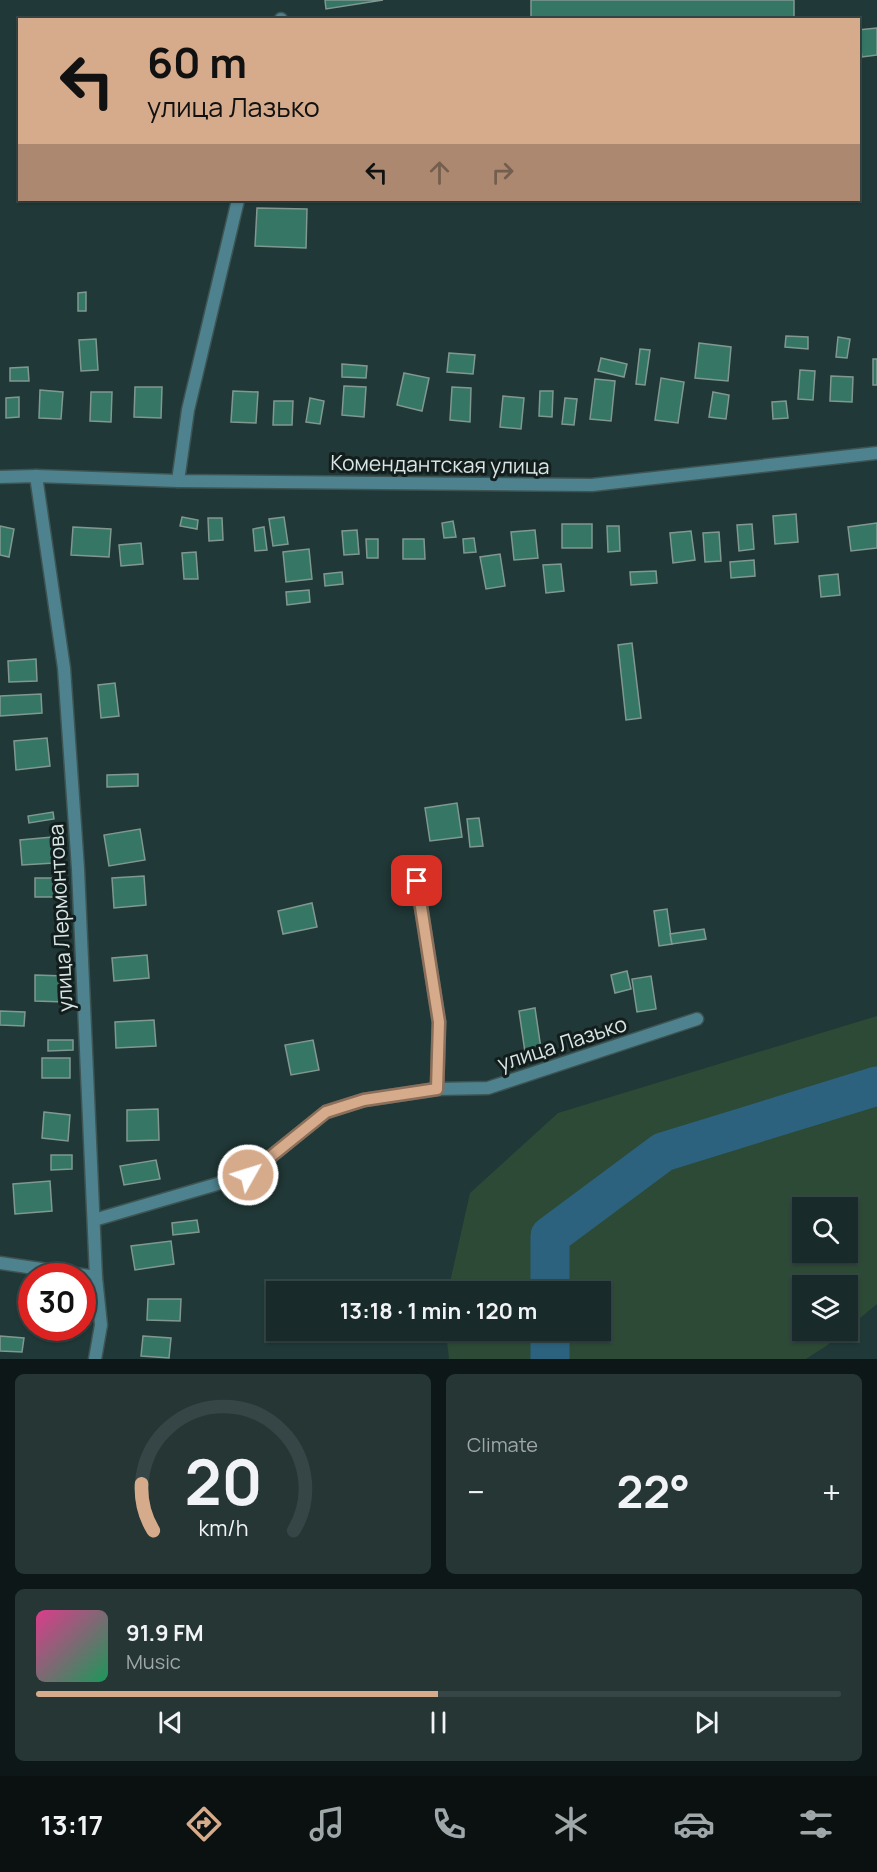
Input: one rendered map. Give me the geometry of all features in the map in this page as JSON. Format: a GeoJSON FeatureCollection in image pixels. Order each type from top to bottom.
{"type":"FeatureCollection","features":[{"type":"Feature","properties":{"kind":"street"},"geometry":{"type":"LineString","coordinates":[[178,481],[188,410],[238,201]]}},
{"type":"Feature","properties":{"kind":"street","name":"Комендантская улица"},"geometry":{"type":"LineString","coordinates":[[0,477],[592,485],[877,453]]}},
{"type":"Feature","properties":{"kind":"street","name":"улица Лермонтова"},"geometry":{"type":"LineString","coordinates":[[36,476],[64,668],[78,869],[96,1263]]}},
{"type":"Feature","properties":{"kind":"street"},"geometry":{"type":"LineString","coordinates":[[417,881],[439,1022],[437,1089]]}},
{"type":"Feature","properties":{"kind":"street","name":"улица Лазько"},"geometry":{"type":"LineString","coordinates":[[94,1220],[248,1175],[326,1112],[364,1100],[437,1089],[489,1088],[697,1019]]}},
{"type":"Feature","properties":{"kind":"street"},"geometry":{"type":"LineString","coordinates":[[0,1263],[18,1266]]}},
{"type":"Feature","properties":{"kind":"street","name":"улица Лермонтова"},"geometry":{"type":"LineString","coordinates":[[95,1359],[101,1325],[96,1277]]}},
{"type":"Feature","properties":{"kind":"green space"},"geometry":{"type":"Polygon","coordinates":[[[877,1016],[877,1304],[858,1320],[858,1275],[792,1275],[792,1341],[832,1341],[806,1359],[449,1359],[447,1341],[611,1341],[611,1281],[450,1281],[470,1193],[558,1113],[877,1016]]]}},
{"type":"Feature","properties":{"kind":"building"},"geometry":{"type":"Polygon","coordinates":[[[325,0],[383,0],[326,9],[325,0]]]}},
{"type":"Feature","properties":{"kind":"building"},"geometry":{"type":"Polygon","coordinates":[[[531,0],[794,0],[794,18],[531,18],[531,0]]]}},
{"type":"Feature","properties":{"kind":"building"},"geometry":{"type":"Polygon","coordinates":[[[877,28],[877,55],[862,57],[860,30],[877,28]]]}},
{"type":"Feature","properties":{"kind":"building"},"geometry":{"type":"Polygon","coordinates":[[[257,208],[307,209],[306,248],[255,246],[257,208]]]}},
{"type":"Feature","properties":{"kind":"building"},"geometry":{"type":"Polygon","coordinates":[[[86,292],[86,311],[78,311],[78,293],[86,292]]]}},
{"type":"Feature","properties":{"kind":"building"},"geometry":{"type":"Polygon","coordinates":[[[786,336],[808,337],[808,349],[785,347],[786,336]]]}},
{"type":"Feature","properties":{"kind":"building"},"geometry":{"type":"Polygon","coordinates":[[[838,337],[850,339],[847,358],[836,357],[838,337]]]}},
{"type":"Feature","properties":{"kind":"building"},"geometry":{"type":"Polygon","coordinates":[[[96,339],[98,370],[81,371],[79,340],[96,339]]]}},
{"type":"Feature","properties":{"kind":"building"},"geometry":{"type":"Polygon","coordinates":[[[699,343],[731,347],[728,381],[695,378],[699,343]]]}},
{"type":"Feature","properties":{"kind":"building"},"geometry":{"type":"Polygon","coordinates":[[[640,349],[650,350],[645,385],[636,384],[640,349]]]}},
{"type":"Feature","properties":{"kind":"building"},"geometry":{"type":"Polygon","coordinates":[[[449,353],[475,355],[473,374],[447,372],[449,353]]]}},
{"type":"Feature","properties":{"kind":"building"},"geometry":{"type":"Polygon","coordinates":[[[601,358],[627,364],[624,377],[598,371],[601,358]]]}},
{"type":"Feature","properties":{"kind":"building"},"geometry":{"type":"Polygon","coordinates":[[[873,359],[877,359],[877,385],[873,385],[873,359]]]}},
{"type":"Feature","properties":{"kind":"building"},"geometry":{"type":"Polygon","coordinates":[[[342,364],[367,366],[366,378],[342,377],[342,364]]]}},
{"type":"Feature","properties":{"kind":"building"},"geometry":{"type":"Polygon","coordinates":[[[28,367],[29,381],[10,381],[10,368],[28,367]]]}},
{"type":"Feature","properties":{"kind":"building"},"geometry":{"type":"Polygon","coordinates":[[[800,370],[815,371],[813,400],[798,399],[800,370]]]}},
{"type":"Feature","properties":{"kind":"building"},"geometry":{"type":"Polygon","coordinates":[[[404,373],[429,378],[422,411],[397,405],[404,373]]]}},
{"type":"Feature","properties":{"kind":"building"},"geometry":{"type":"Polygon","coordinates":[[[831,376],[853,377],[852,402],[830,401],[831,376]]]}},
{"type":"Feature","properties":{"kind":"building"},"geometry":{"type":"Polygon","coordinates":[[[661,378],[684,382],[678,423],[655,420],[661,378]]]}},
{"type":"Feature","properties":{"kind":"building"},"geometry":{"type":"Polygon","coordinates":[[[595,379],[615,381],[611,421],[590,419],[595,379]]]}},
{"type":"Feature","properties":{"kind":"building"},"geometry":{"type":"Polygon","coordinates":[[[344,386],[366,387],[364,417],[342,415],[344,386]]]}},
{"type":"Feature","properties":{"kind":"building"},"geometry":{"type":"Polygon","coordinates":[[[135,387],[162,387],[161,418],[134,417],[135,387]]]}},
{"type":"Feature","properties":{"kind":"building"},"geometry":{"type":"Polygon","coordinates":[[[452,387],[471,388],[470,422],[450,420],[452,387]]]}},
{"type":"Feature","properties":{"kind":"building"},"geometry":{"type":"Polygon","coordinates":[[[40,390],[63,392],[61,419],[39,418],[40,390]]]}},
{"type":"Feature","properties":{"kind":"building"},"geometry":{"type":"Polygon","coordinates":[[[233,391],[258,392],[256,423],[231,422],[233,391]]]}},
{"type":"Feature","properties":{"kind":"building"},"geometry":{"type":"Polygon","coordinates":[[[540,391],[553,391],[552,417],[539,416],[540,391]]]}},
{"type":"Feature","properties":{"kind":"building"},"geometry":{"type":"Polygon","coordinates":[[[91,392],[112,392],[111,422],[90,421],[91,392]]]}},
{"type":"Feature","properties":{"kind":"building"},"geometry":{"type":"Polygon","coordinates":[[[713,392],[729,395],[726,419],[709,417],[713,392]]]}},
{"type":"Feature","properties":{"kind":"building"},"geometry":{"type":"Polygon","coordinates":[[[503,396],[524,398],[521,429],[500,427],[503,396]]]}},
{"type":"Feature","properties":{"kind":"building"},"geometry":{"type":"Polygon","coordinates":[[[19,397],[19,417],[6,418],[6,398],[19,397]]]}},
{"type":"Feature","properties":{"kind":"building"},"geometry":{"type":"Polygon","coordinates":[[[310,398],[324,401],[320,424],[306,422],[310,398]]]}},
{"type":"Feature","properties":{"kind":"building"},"geometry":{"type":"Polygon","coordinates":[[[565,398],[577,399],[574,425],[562,424],[565,398]]]}},
{"type":"Feature","properties":{"kind":"building"},"geometry":{"type":"Polygon","coordinates":[[[274,401],[293,401],[292,425],[273,425],[274,401]]]}},
{"type":"Feature","properties":{"kind":"building"},"geometry":{"type":"Polygon","coordinates":[[[786,401],[788,418],[773,419],[772,402],[786,401]]]}},
{"type":"Feature","properties":{"kind":"building"},"geometry":{"type":"Polygon","coordinates":[[[796,514],[798,542],[775,544],[773,516],[796,514]]]}},
{"type":"Feature","properties":{"kind":"building"},"geometry":{"type":"Polygon","coordinates":[[[182,517],[198,520],[197,529],[180,526],[182,517]]]}},
{"type":"Feature","properties":{"kind":"building"},"geometry":{"type":"Polygon","coordinates":[[[284,517],[288,544],[273,546],[269,519],[284,517]]]}},
{"type":"Feature","properties":{"kind":"building"},"geometry":{"type":"Polygon","coordinates":[[[208,518],[222,518],[223,540],[209,541],[208,518]]]}},
{"type":"Feature","properties":{"kind":"building"},"geometry":{"type":"Polygon","coordinates":[[[453,521],[456,537],[444,538],[442,523],[453,521]]]}},
{"type":"Feature","properties":{"kind":"building"},"geometry":{"type":"Polygon","coordinates":[[[877,523],[877,548],[851,551],[848,527],[877,523]]]}},
{"type":"Feature","properties":{"kind":"building"},"geometry":{"type":"Polygon","coordinates":[[[562,524],[592,524],[592,548],[562,548],[562,524]]]}},
{"type":"Feature","properties":{"kind":"building"},"geometry":{"type":"Polygon","coordinates":[[[752,524],[754,549],[739,551],[737,525],[752,524]]]}},
{"type":"Feature","properties":{"kind":"building"},"geometry":{"type":"Polygon","coordinates":[[[0,526],[14,529],[9,557],[0,555],[0,526]]]}},
{"type":"Feature","properties":{"kind":"building"},"geometry":{"type":"Polygon","coordinates":[[[607,526],[619,526],[620,551],[608,552],[607,526]]]}},
{"type":"Feature","properties":{"kind":"building"},"geometry":{"type":"Polygon","coordinates":[[[73,527],[111,529],[109,557],[71,555],[73,527]]]}},
{"type":"Feature","properties":{"kind":"building"},"geometry":{"type":"Polygon","coordinates":[[[264,527],[267,550],[255,551],[253,529],[264,527]]]}},
{"type":"Feature","properties":{"kind":"building"},"geometry":{"type":"Polygon","coordinates":[[[357,530],[359,554],[344,555],[342,531],[357,530]]]}},
{"type":"Feature","properties":{"kind":"building"},"geometry":{"type":"Polygon","coordinates":[[[535,530],[538,558],[514,560],[511,532],[535,530]]]}},
{"type":"Feature","properties":{"kind":"building"},"geometry":{"type":"Polygon","coordinates":[[[691,531],[695,560],[673,563],[670,533],[691,531]]]}},
{"type":"Feature","properties":{"kind":"building"},"geometry":{"type":"Polygon","coordinates":[[[719,532],[721,561],[705,562],[703,533],[719,532]]]}},
{"type":"Feature","properties":{"kind":"building"},"geometry":{"type":"Polygon","coordinates":[[[474,538],[476,552],[464,553],[463,539],[474,538]]]}},
{"type":"Feature","properties":{"kind":"building"},"geometry":{"type":"Polygon","coordinates":[[[366,539],[378,539],[378,558],[367,558],[366,539]]]}},
{"type":"Feature","properties":{"kind":"building"},"geometry":{"type":"Polygon","coordinates":[[[403,539],[424,539],[425,559],[403,559],[403,539]]]}},
{"type":"Feature","properties":{"kind":"building"},"geometry":{"type":"Polygon","coordinates":[[[141,543],[143,564],[121,566],[119,545],[141,543]]]}},
{"type":"Feature","properties":{"kind":"building"},"geometry":{"type":"Polygon","coordinates":[[[309,549],[312,579],[286,582],[283,552],[309,549]]]}},
{"type":"Feature","properties":{"kind":"building"},"geometry":{"type":"Polygon","coordinates":[[[196,552],[198,579],[184,579],[182,553],[196,552]]]}},
{"type":"Feature","properties":{"kind":"building"},"geometry":{"type":"Polygon","coordinates":[[[500,554],[505,586],[486,589],[480,557],[500,554]]]}},
{"type":"Feature","properties":{"kind":"building"},"geometry":{"type":"Polygon","coordinates":[[[754,560],[755,576],[731,578],[730,562],[754,560]]]}},
{"type":"Feature","properties":{"kind":"building"},"geometry":{"type":"Polygon","coordinates":[[[561,564],[564,591],[546,593],[543,565],[561,564]]]}},
{"type":"Feature","properties":{"kind":"building"},"geometry":{"type":"Polygon","coordinates":[[[656,571],[657,583],[631,585],[630,572],[656,571]]]}},
{"type":"Feature","properties":{"kind":"building"},"geometry":{"type":"Polygon","coordinates":[[[342,572],[343,584],[325,586],[324,574],[342,572]]]}},
{"type":"Feature","properties":{"kind":"building"},"geometry":{"type":"Polygon","coordinates":[[[838,574],[840,595],[821,597],[819,576],[838,574]]]}},
{"type":"Feature","properties":{"kind":"building"},"geometry":{"type":"Polygon","coordinates":[[[309,590],[310,602],[287,605],[286,592],[309,590]]]}},
{"type":"Feature","properties":{"kind":"building"},"geometry":{"type":"Polygon","coordinates":[[[632,643],[641,718],[626,720],[618,645],[632,643]]]}},
{"type":"Feature","properties":{"kind":"building"},"geometry":{"type":"Polygon","coordinates":[[[36,659],[37,681],[9,682],[8,661],[36,659]]]}},
{"type":"Feature","properties":{"kind":"building"},"geometry":{"type":"Polygon","coordinates":[[[115,683],[119,716],[101,718],[98,685],[115,683]]]}},
{"type":"Feature","properties":{"kind":"building"},"geometry":{"type":"Polygon","coordinates":[[[41,694],[42,713],[0,716],[0,696],[41,694]]]}},
{"type":"Feature","properties":{"kind":"building"},"geometry":{"type":"Polygon","coordinates":[[[47,738],[50,766],[16,770],[14,741],[47,738]]]}},
{"type":"Feature","properties":{"kind":"building"},"geometry":{"type":"Polygon","coordinates":[[[138,774],[138,786],[107,787],[107,775],[138,774]]]}},
{"type":"Feature","properties":{"kind":"building"},"geometry":{"type":"Polygon","coordinates":[[[457,803],[462,837],[430,841],[425,808],[457,803]]]}},
{"type":"Feature","properties":{"kind":"building"},"geometry":{"type":"Polygon","coordinates":[[[53,812],[54,819],[29,823],[28,816],[53,812]]]}},
{"type":"Feature","properties":{"kind":"building"},"geometry":{"type":"Polygon","coordinates":[[[479,818],[483,846],[470,847],[467,819],[479,818]]]}},
{"type":"Feature","properties":{"kind":"building"},"geometry":{"type":"Polygon","coordinates":[[[140,829],[145,860],[109,866],[104,835],[140,829]]]}},
{"type":"Feature","properties":{"kind":"building"},"geometry":{"type":"Polygon","coordinates":[[[52,837],[54,863],[22,865],[20,840],[52,837]]]}},
{"type":"Feature","properties":{"kind":"building"},"geometry":{"type":"Polygon","coordinates":[[[144,876],[146,905],[114,908],[112,878],[144,876]]]}},
{"type":"Feature","properties":{"kind":"building"},"geometry":{"type":"Polygon","coordinates":[[[35,878],[64,878],[64,897],[35,897],[35,878]]]}},
{"type":"Feature","properties":{"kind":"building"},"geometry":{"type":"Polygon","coordinates":[[[312,903],[317,927],[283,934],[278,911],[312,903]]]}},
{"type":"Feature","properties":{"kind":"building"},"geometry":{"type":"Polygon","coordinates":[[[667,909],[672,944],[659,946],[654,911],[667,909]]]}},
{"type":"Feature","properties":{"kind":"building"},"geometry":{"type":"Polygon","coordinates":[[[704,929],[706,939],[672,944],[670,934],[704,929]]]}},
{"type":"Feature","properties":{"kind":"building"},"geometry":{"type":"Polygon","coordinates":[[[147,955],[149,978],[114,981],[112,958],[147,955]]]}},
{"type":"Feature","properties":{"kind":"building"},"geometry":{"type":"Polygon","coordinates":[[[627,971],[631,989],[615,993],[611,975],[627,971]]]}},
{"type":"Feature","properties":{"kind":"building"},"geometry":{"type":"Polygon","coordinates":[[[35,975],[65,976],[64,1002],[35,1001],[35,975]]]}},
{"type":"Feature","properties":{"kind":"building"},"geometry":{"type":"Polygon","coordinates":[[[651,976],[656,1009],[637,1012],[632,979],[651,976]]]}},
{"type":"Feature","properties":{"kind":"building"},"geometry":{"type":"Polygon","coordinates":[[[535,1008],[541,1049],[525,1052],[519,1011],[535,1008]]]}},
{"type":"Feature","properties":{"kind":"building"},"geometry":{"type":"Polygon","coordinates":[[[0,1011],[25,1012],[24,1026],[0,1025],[0,1011]]]}},
{"type":"Feature","properties":{"kind":"building"},"geometry":{"type":"Polygon","coordinates":[[[154,1020],[156,1046],[116,1048],[115,1022],[154,1020]]]}},
{"type":"Feature","properties":{"kind":"building"},"geometry":{"type":"Polygon","coordinates":[[[48,1040],[73,1040],[73,1050],[48,1051],[48,1040]]]}},
{"type":"Feature","properties":{"kind":"building"},"geometry":{"type":"Polygon","coordinates":[[[313,1040],[319,1070],[291,1075],[285,1045],[313,1040]]]}},
{"type":"Feature","properties":{"kind":"building"},"geometry":{"type":"Polygon","coordinates":[[[42,1058],[70,1058],[70,1078],[42,1078],[42,1058]]]}},
{"type":"Feature","properties":{"kind":"building"},"geometry":{"type":"Polygon","coordinates":[[[158,1109],[159,1140],[127,1141],[127,1110],[158,1109]]]}},
{"type":"Feature","properties":{"kind":"building"},"geometry":{"type":"Polygon","coordinates":[[[44,1112],[70,1115],[68,1141],[42,1138],[44,1112]]]}},
{"type":"Feature","properties":{"kind":"building"},"geometry":{"type":"Polygon","coordinates":[[[51,1155],[72,1155],[72,1169],[51,1170],[51,1155]]]}},
{"type":"Feature","properties":{"kind":"building"},"geometry":{"type":"Polygon","coordinates":[[[156,1160],[160,1179],[124,1185],[120,1166],[156,1160]]]}},
{"type":"Feature","properties":{"kind":"building"},"geometry":{"type":"Polygon","coordinates":[[[50,1181],[52,1211],[15,1214],[13,1184],[50,1181]]]}},
{"type":"Feature","properties":{"kind":"building"},"geometry":{"type":"Polygon","coordinates":[[[197,1220],[199,1232],[173,1235],[172,1223],[197,1220]]]}},
{"type":"Feature","properties":{"kind":"building"},"geometry":{"type":"Polygon","coordinates":[[[171,1241],[174,1264],[135,1270],[131,1246],[171,1241]]]}},
{"type":"Feature","properties":{"kind":"building"},"geometry":{"type":"Polygon","coordinates":[[[148,1299],[181,1299],[180,1321],[147,1320],[148,1299]]]}},
{"type":"Feature","properties":{"kind":"building"},"geometry":{"type":"Polygon","coordinates":[[[0,1336],[18,1338],[18,1341],[24,1341],[22,1352],[0,1351],[0,1336]]]}},
{"type":"Feature","properties":{"kind":"building"},"geometry":{"type":"Polygon","coordinates":[[[143,1336],[171,1338],[169,1358],[141,1356],[143,1336]]]}},
{"type":"Feature","properties":{"kind":"waterway"},"geometry":{"type":"LineString","coordinates":[[550,1281],[550,1236],[663,1152],[877,1086]]}},
{"type":"Feature","properties":{"kind":"waterway"},"geometry":{"type":"LineString","coordinates":[[550,1341],[550,1359]]}},
{"type":"Feature","properties":{"kind":"route"},"geometry":{"type":"LineString","coordinates":[[248,1175],[326,1112],[364,1100],[437,1089],[439,1022],[417,881]]}}]}
